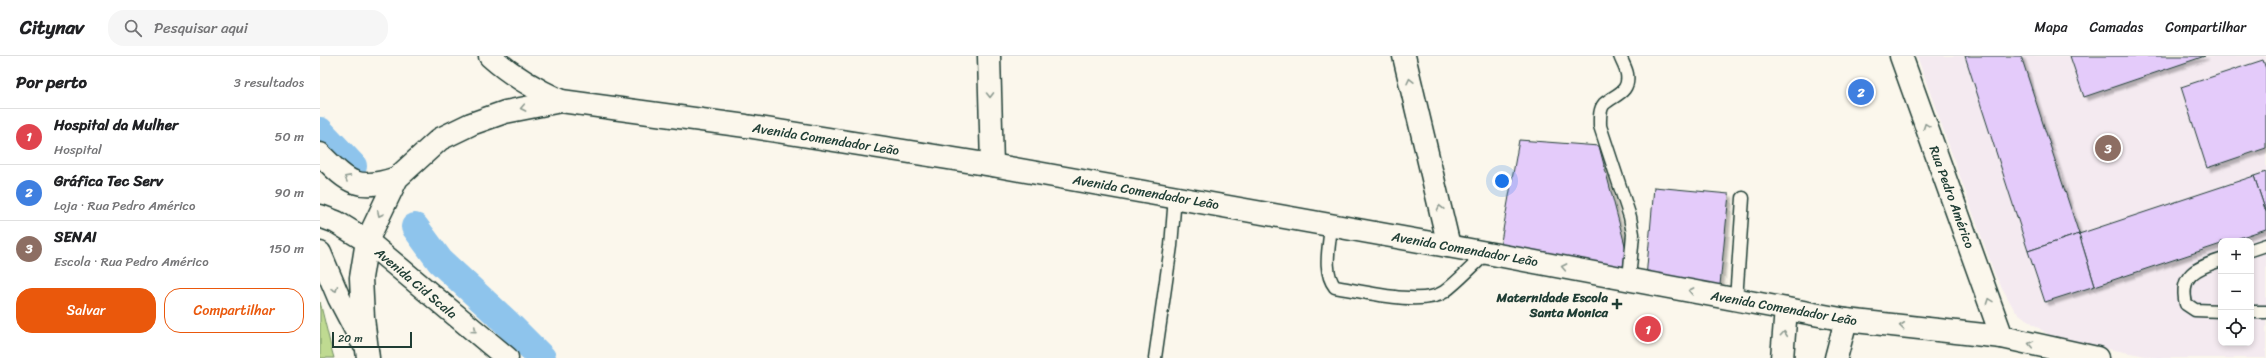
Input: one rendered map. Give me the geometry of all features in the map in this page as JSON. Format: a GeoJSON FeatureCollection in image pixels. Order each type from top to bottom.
{"type":"FeatureCollection","features":[{"type":"Feature","properties":{"kind":"main road"},"geometry":{"type":"LineString","coordinates":[[490,56],[532,88],[561,101]]}},
{"type":"Feature","properties":{"kind":"main road"},"geometry":{"type":"LineString","coordinates":[[989,56],[992,165]]}},
{"type":"Feature","properties":{"kind":"main road"},"geometry":{"type":"LineString","coordinates":[[1404,56],[1449,246]]}},
{"type":"Feature","properties":{"kind":"main road","name":"Rua Pedro Américo"},"geometry":{"type":"LineString","coordinates":[[1901,56],[2002,337]]}},
{"type":"Feature","properties":{"kind":"main road","name":"Avenida Comendador Leão"},"geometry":{"type":"LineString","coordinates":[[367,354],[361,278],[367,242],[397,178],[440,139],[471,124],[505,112],[561,101],[746,126],[992,165],[1487,252],[1846,320],[2002,337],[2097,358]]}},
{"type":"Feature","properties":{"kind":"main road"},"geometry":{"type":"LineString","coordinates":[[320,154],[345,179],[362,184],[380,184],[397,178]]}},
{"type":"Feature","properties":{"kind":"main road","name":"Avenida Cid Scala"},"geometry":{"type":"LineString","coordinates":[[320,216],[336,222],[367,242],[507,358]]}},
{"type":"Feature","properties":{"kind":"main road"},"geometry":{"type":"LineString","coordinates":[[320,253],[339,298],[367,354]]}},
{"type":"Feature","properties":{"kind":"main road"},"geometry":{"type":"LineString","coordinates":[[1782,358],[1786,309]]}},
{"type":"Feature","properties":{"kind":"main road"},"geometry":{"type":"LineString","coordinates":[[1836,358],[1846,320]]}},
{"type":"Feature","properties":{"kind":"lane"},"geometry":{"type":"LineString","coordinates":[[1620,56],[1627,74],[1627,84],[1623,93],[1604,105],[1600,114],[1600,126],[1630,217],[1633,234],[1629,280]]}},
{"type":"Feature","properties":{"kind":"lane"},"geometry":{"type":"LineString","coordinates":[[1155,358],[1171,246],[1175,197]]}},
{"type":"Feature","properties":{"kind":"lane"},"geometry":{"type":"LineString","coordinates":[[1736,300],[1744,198]]}},
{"type":"Feature","properties":{"kind":"lane"},"geometry":{"type":"LineString","coordinates":[[1331,225],[1328,269],[1330,280],[1335,287],[1410,298],[1427,297],[1443,292],[1487,252]]}},
{"type":"Feature","properties":{"kind":"lane"},"geometry":{"type":"LineString","coordinates":[[2254,249],[2266,245]]}},
{"type":"Feature","properties":{"kind":"lane"},"geometry":{"type":"LineString","coordinates":[[2218,261],[2196,270],[2185,280],[2183,292],[2186,304],[2195,310],[2218,310]]}},
{"type":"Feature","properties":{"kind":"lane"},"geometry":{"type":"LineString","coordinates":[[2254,312],[2266,312]]}},
{"type":"Feature","properties":{"kind":"shaded area"},"geometry":{"type":"Polygon","coordinates":[[[1917,56],[2266,56],[2266,358],[2157,358],[2054,339],[2015,311],[1995,275],[1917,56]]]}},
{"type":"Feature","properties":{"kind":"green space"},"geometry":{"type":"Polygon","coordinates":[[[320,302],[332,351],[334,358],[320,358],[320,302]]]}},
{"type":"Feature","properties":{"kind":"building"},"geometry":{"type":"Polygon","coordinates":[[[1965,56],[2021,56],[2079,234],[2028,251],[1965,56]]]}},
{"type":"Feature","properties":{"kind":"building"},"geometry":{"type":"Polygon","coordinates":[[[2070,56],[2205,56],[2084,97],[2070,56]]]}},
{"type":"Feature","properties":{"kind":"building"},"geometry":{"type":"Polygon","coordinates":[[[2263,60],[2266,69],[2266,148],[2207,168],[2181,87],[2263,60]]]}},
{"type":"Feature","properties":{"kind":"building"},"geometry":{"type":"Polygon","coordinates":[[[1519,140],[1599,146],[1626,249],[1623,267],[1500,247],[1519,140]]]}},
{"type":"Feature","properties":{"kind":"building"},"geometry":{"type":"Polygon","coordinates":[[[2266,172],[2266,212],[2254,176],[2266,172]]]}},
{"type":"Feature","properties":{"kind":"building"},"geometry":{"type":"Polygon","coordinates":[[[2254,176],[2266,212],[2266,229],[2239,238],[2218,238],[2218,245],[2095,286],[2079,234],[2254,176]]]}},
{"type":"Feature","properties":{"kind":"building"},"geometry":{"type":"Polygon","coordinates":[[[1654,187],[1729,194],[1720,285],[1646,278],[1654,187]]]}},
{"type":"Feature","properties":{"kind":"building"},"geometry":{"type":"Polygon","coordinates":[[[2079,234],[2095,286],[2045,302],[2028,251],[2079,234]]]}},
{"type":"Feature","properties":{"kind":"waterway"},"geometry":{"type":"LineString","coordinates":[[320,131],[353,166]]}},
{"type":"Feature","properties":{"kind":"waterway"},"geometry":{"type":"LineString","coordinates":[[415,227],[440,261],[505,321],[542,358]]}},
{"type":"Feature","properties":{"kind":"place","name":"Gráfica Tec Serv"},"geometry":{"type":"Point","coordinates":[1861,92]}},
{"type":"Feature","properties":{"kind":"place","name":"SENAI"},"geometry":{"type":"Point","coordinates":[2108,148]}},
{"type":"Feature","properties":{"kind":"place","name":"Maternidade Escola Santa Monica"},"geometry":{"type":"Point","coordinates":[1617,304]}},
{"type":"Feature","properties":{"kind":"place","name":"Hospital da Mulher"},"geometry":{"type":"Point","coordinates":[1648,329]}}]}
